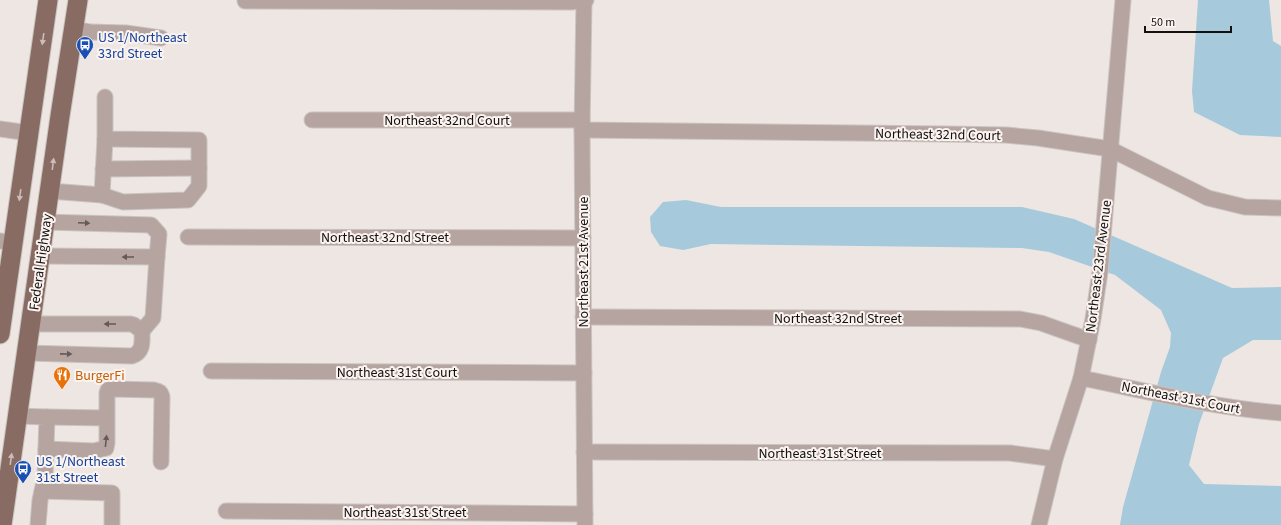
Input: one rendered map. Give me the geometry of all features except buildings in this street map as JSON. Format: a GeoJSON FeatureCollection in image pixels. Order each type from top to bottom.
{"type":"FeatureCollection","features":[{"type":"Feature","properties":{"kind":"main road","name":"Federal Highway"},"geometry":{"type":"LineString","coordinates":[[0,334],[7,242],[29,133],[48,0]]}},
{"type":"Feature","properties":{"kind":"main road","name":"Federal Highway"},"geometry":{"type":"LineString","coordinates":[[2,525],[78,0]]}},
{"type":"Feature","properties":{"kind":"street"},"geometry":{"type":"LineString","coordinates":[[245,1],[571,2],[585,0]]}},
{"type":"Feature","properties":{"kind":"street","name":"Northeast 21st Avenue"},"geometry":{"type":"LineString","coordinates":[[585,0],[582,125],[585,519]]}},
{"type":"Feature","properties":{"kind":"street","name":"Northeast 23rd Avenue"},"geometry":{"type":"LineString","coordinates":[[1039,525],[1055,459],[1081,378],[1100,272],[1123,0]]}},
{"type":"Feature","properties":{"kind":"street"},"geometry":{"type":"LineString","coordinates":[[73,29],[90,32],[126,33],[161,38]]}},
{"type":"Feature","properties":{"kind":"street"},"geometry":{"type":"LineString","coordinates":[[102,195],[105,139],[105,97]]}},
{"type":"Feature","properties":{"kind":"street","name":"Northeast 32nd Court"},"geometry":{"type":"LineString","coordinates":[[312,120],[1006,135],[1068,142],[1110,149],[1208,198],[1245,207],[1281,208]]}},
{"type":"Feature","properties":{"kind":"street"},"geometry":{"type":"LineString","coordinates":[[0,129],[29,133]]}},
{"type":"Feature","properties":{"kind":"street"},"geometry":{"type":"LineString","coordinates":[[50,191],[102,195],[123,202],[188,200],[199,186],[199,140],[105,139]]}},
{"type":"Feature","properties":{"kind":"street"},"geometry":{"type":"LineString","coordinates":[[103,168],[199,168]]}},
{"type":"Feature","properties":{"kind":"street"},"geometry":{"type":"LineString","coordinates":[[27,353],[132,356],[140,351],[142,346],[142,331],[153,318],[159,234],[151,225],[45,222]]}},
{"type":"Feature","properties":{"kind":"street","name":"Northeast 32nd Street"},"geometry":{"type":"LineString","coordinates":[[188,237],[583,238]]}},
{"type":"Feature","properties":{"kind":"street"},"geometry":{"type":"LineString","coordinates":[[40,256],[157,257]]}},
{"type":"Feature","properties":{"kind":"street","name":"Northeast 32nd Street"},"geometry":{"type":"LineString","coordinates":[[583,317],[1020,319],[1041,323],[1089,340]]}},
{"type":"Feature","properties":{"kind":"street"},"geometry":{"type":"LineString","coordinates":[[31,324],[130,324],[142,331]]}},
{"type":"Feature","properties":{"kind":"street","name":"Northeast 31st Court"},"geometry":{"type":"LineString","coordinates":[[211,370],[584,373]]}},
{"type":"Feature","properties":{"kind":"street","name":"Northeast 31st Court"},"geometry":{"type":"LineString","coordinates":[[1081,378],[1213,405],[1281,413]]}},
{"type":"Feature","properties":{"kind":"street"},"geometry":{"type":"LineString","coordinates":[[46,449],[94,451],[106,448],[106,393],[108,390],[110,388],[159,391],[162,397],[161,462]]}},
{"type":"Feature","properties":{"kind":"street"},"geometry":{"type":"LineString","coordinates":[[17,416],[106,418]]}},
{"type":"Feature","properties":{"kind":"street"},"geometry":{"type":"LineString","coordinates":[[38,525],[45,478],[47,417]]}},
{"type":"Feature","properties":{"kind":"street","name":"Northeast 31st Street"},"geometry":{"type":"LineString","coordinates":[[584,452],[1010,453],[1055,459]]}},
{"type":"Feature","properties":{"kind":"street"},"geometry":{"type":"LineString","coordinates":[[42,491],[112,493],[112,525]]}},
{"type":"Feature","properties":{"kind":"street","name":"Northeast 31st Street"},"geometry":{"type":"LineString","coordinates":[[226,511],[585,519]]}},
{"type":"Feature","properties":{"kind":"water"},"geometry":{"type":"Polygon","coordinates":[[[1198,0],[1269,0],[1273,41],[1281,46],[1281,137],[1240,135],[1194,112],[1192,91],[1198,0]]]}},
{"type":"Feature","properties":{"kind":"water"},"geometry":{"type":"Polygon","coordinates":[[[686,200],[721,207],[1022,207],[1074,219],[1232,288],[1281,287],[1281,340],[1253,340],[1223,358],[1199,424],[1189,465],[1204,484],[1281,486],[1281,525],[1120,525],[1123,507],[1161,372],[1170,347],[1171,333],[1161,310],[1115,275],[1049,252],[1022,248],[711,244],[683,250],[660,246],[651,232],[650,217],[663,202],[686,200]]]}},
{"type":"Feature","properties":{"kind":"place","name":"US 1/Northeast 33rd Street"},"geometry":{"type":"Point","coordinates":[85,60]}},
{"type":"Feature","properties":{"kind":"place","name":"BurgerFi"},"geometry":{"type":"Point","coordinates":[62,390]}},
{"type":"Feature","properties":{"kind":"place","name":"US 1/Northeast 31st Street"},"geometry":{"type":"Point","coordinates":[23,484]}}]}
